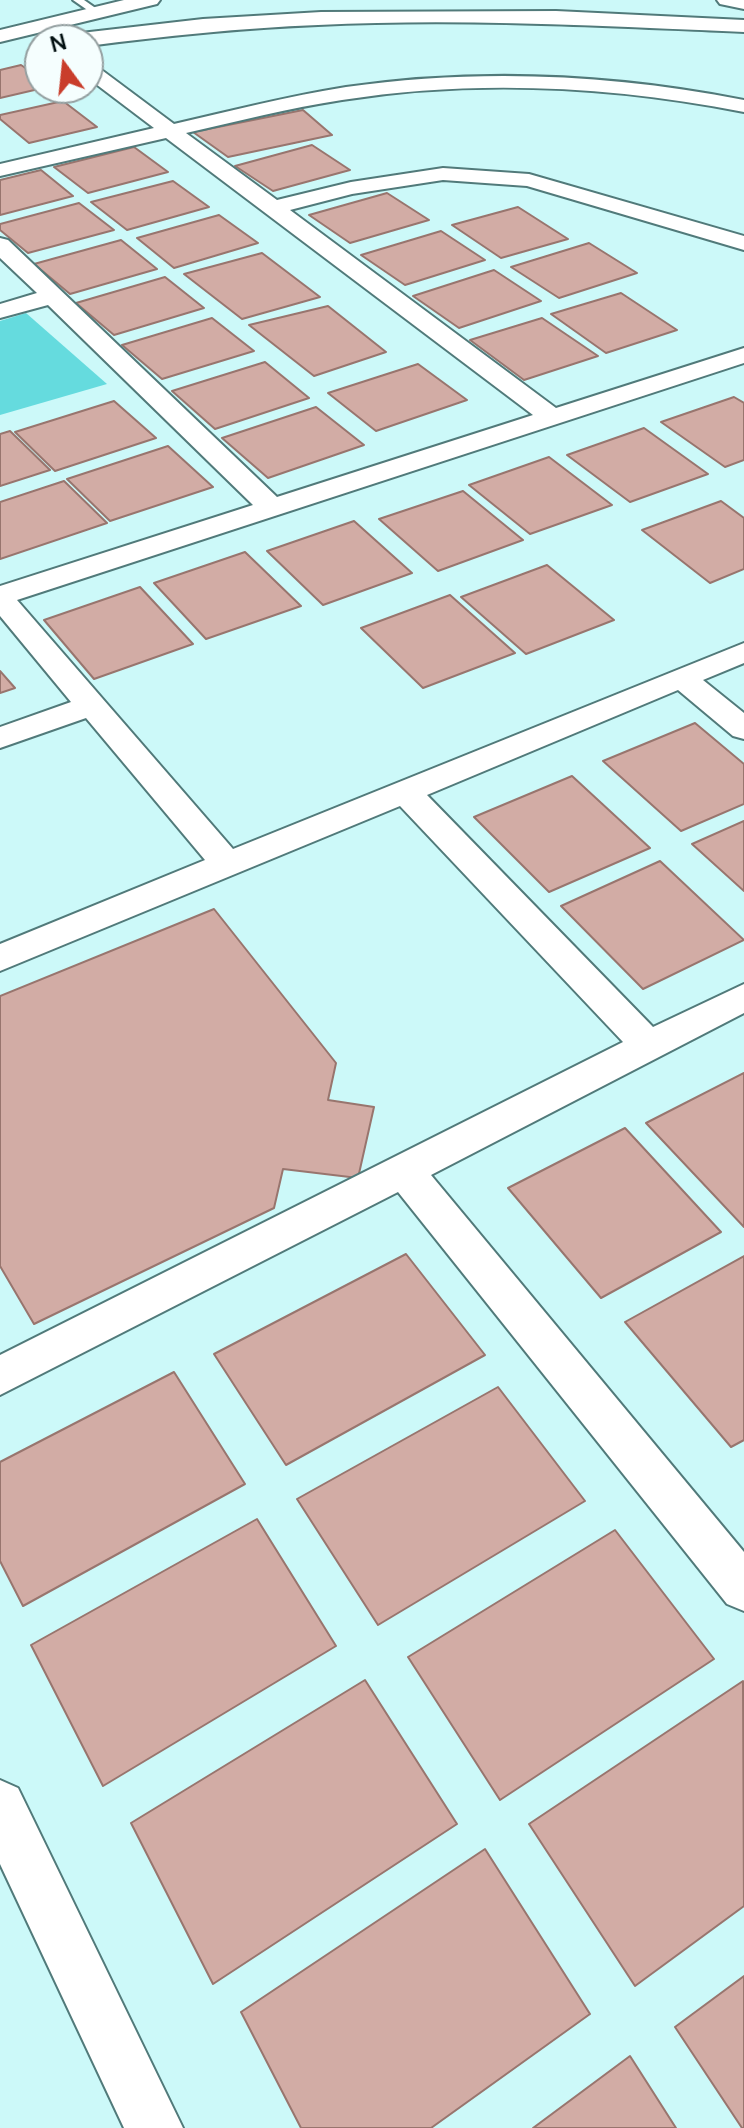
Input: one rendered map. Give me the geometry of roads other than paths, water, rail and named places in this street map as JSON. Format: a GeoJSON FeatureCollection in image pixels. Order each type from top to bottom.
{"type":"FeatureCollection","features":[{"type":"Feature","properties":{"kind":"main road"},"geometry":{"type":"LineString","coordinates":[[99,14],[150,0]]}},
{"type":"Feature","properties":{"kind":"main road"},"geometry":{"type":"LineString","coordinates":[[0,36],[171,0]]}},
{"type":"Feature","properties":{"kind":"main road"},"geometry":{"type":"LineString","coordinates":[[104,33],[252,0]]}},
{"type":"Feature","properties":{"kind":"main road"},"geometry":{"type":"LineString","coordinates":[[472,0],[579,0]]}},
{"type":"Feature","properties":{"kind":"main road"},"geometry":{"type":"LineString","coordinates":[[104,34],[252,9],[295,5],[520,5],[595,0]]}},
{"type":"Feature","properties":{"kind":"main road"},"geometry":{"type":"LineString","coordinates":[[727,0],[744,3]]}},
{"type":"Feature","properties":{"kind":"main road"},"geometry":{"type":"LineString","coordinates":[[104,37],[203,25],[321,18],[556,17],[744,26]]}},
{"type":"Feature","properties":{"kind":"main road"},"geometry":{"type":"LineString","coordinates":[[0,55],[24,50]]}},
{"type":"Feature","properties":{"kind":"street"},"geometry":{"type":"LineString","coordinates":[[104,81],[552,417]]}},
{"type":"Feature","properties":{"kind":"street"},"geometry":{"type":"LineString","coordinates":[[0,170],[170,130],[354,92],[523,84],[611,88],[744,106]]}},
{"type":"Feature","properties":{"kind":"street"},"geometry":{"type":"LineString","coordinates":[[273,208],[351,188],[443,174],[514,179],[601,200],[744,243]]}},
{"type":"Feature","properties":{"kind":"street"},"geometry":{"type":"LineString","coordinates":[[0,245],[272,508]]}},
{"type":"Feature","properties":{"kind":"street"},"geometry":{"type":"LineString","coordinates":[[0,311],[53,296]]}},
{"type":"Feature","properties":{"kind":"street"},"geometry":{"type":"LineString","coordinates":[[228,865],[0,597],[744,355]]}},
{"type":"Feature","properties":{"kind":"street"},"geometry":{"type":"LineString","coordinates":[[0,958],[744,652]]}},
{"type":"Feature","properties":{"kind":"street"},"geometry":{"type":"LineString","coordinates":[[682,678],[744,729]]}},
{"type":"Feature","properties":{"kind":"street"},"geometry":{"type":"LineString","coordinates":[[0,738],[92,705]]}},
{"type":"Feature","properties":{"kind":"street"},"geometry":{"type":"LineString","coordinates":[[405,792],[649,1046]]}},
{"type":"Feature","properties":{"kind":"street"},"geometry":{"type":"LineString","coordinates":[[0,1376],[744,997]]}},
{"type":"Feature","properties":{"kind":"street"},"geometry":{"type":"LineString","coordinates":[[404,1170],[738,1568]]}},
{"type":"Feature","properties":{"kind":"street"},"geometry":{"type":"LineString","coordinates":[[0,1806],[154,2128]]}},
{"type":"Feature","properties":{"kind":"lane"},"geometry":{"type":"LineString","coordinates":[[78,0],[99,14]]}}]}
